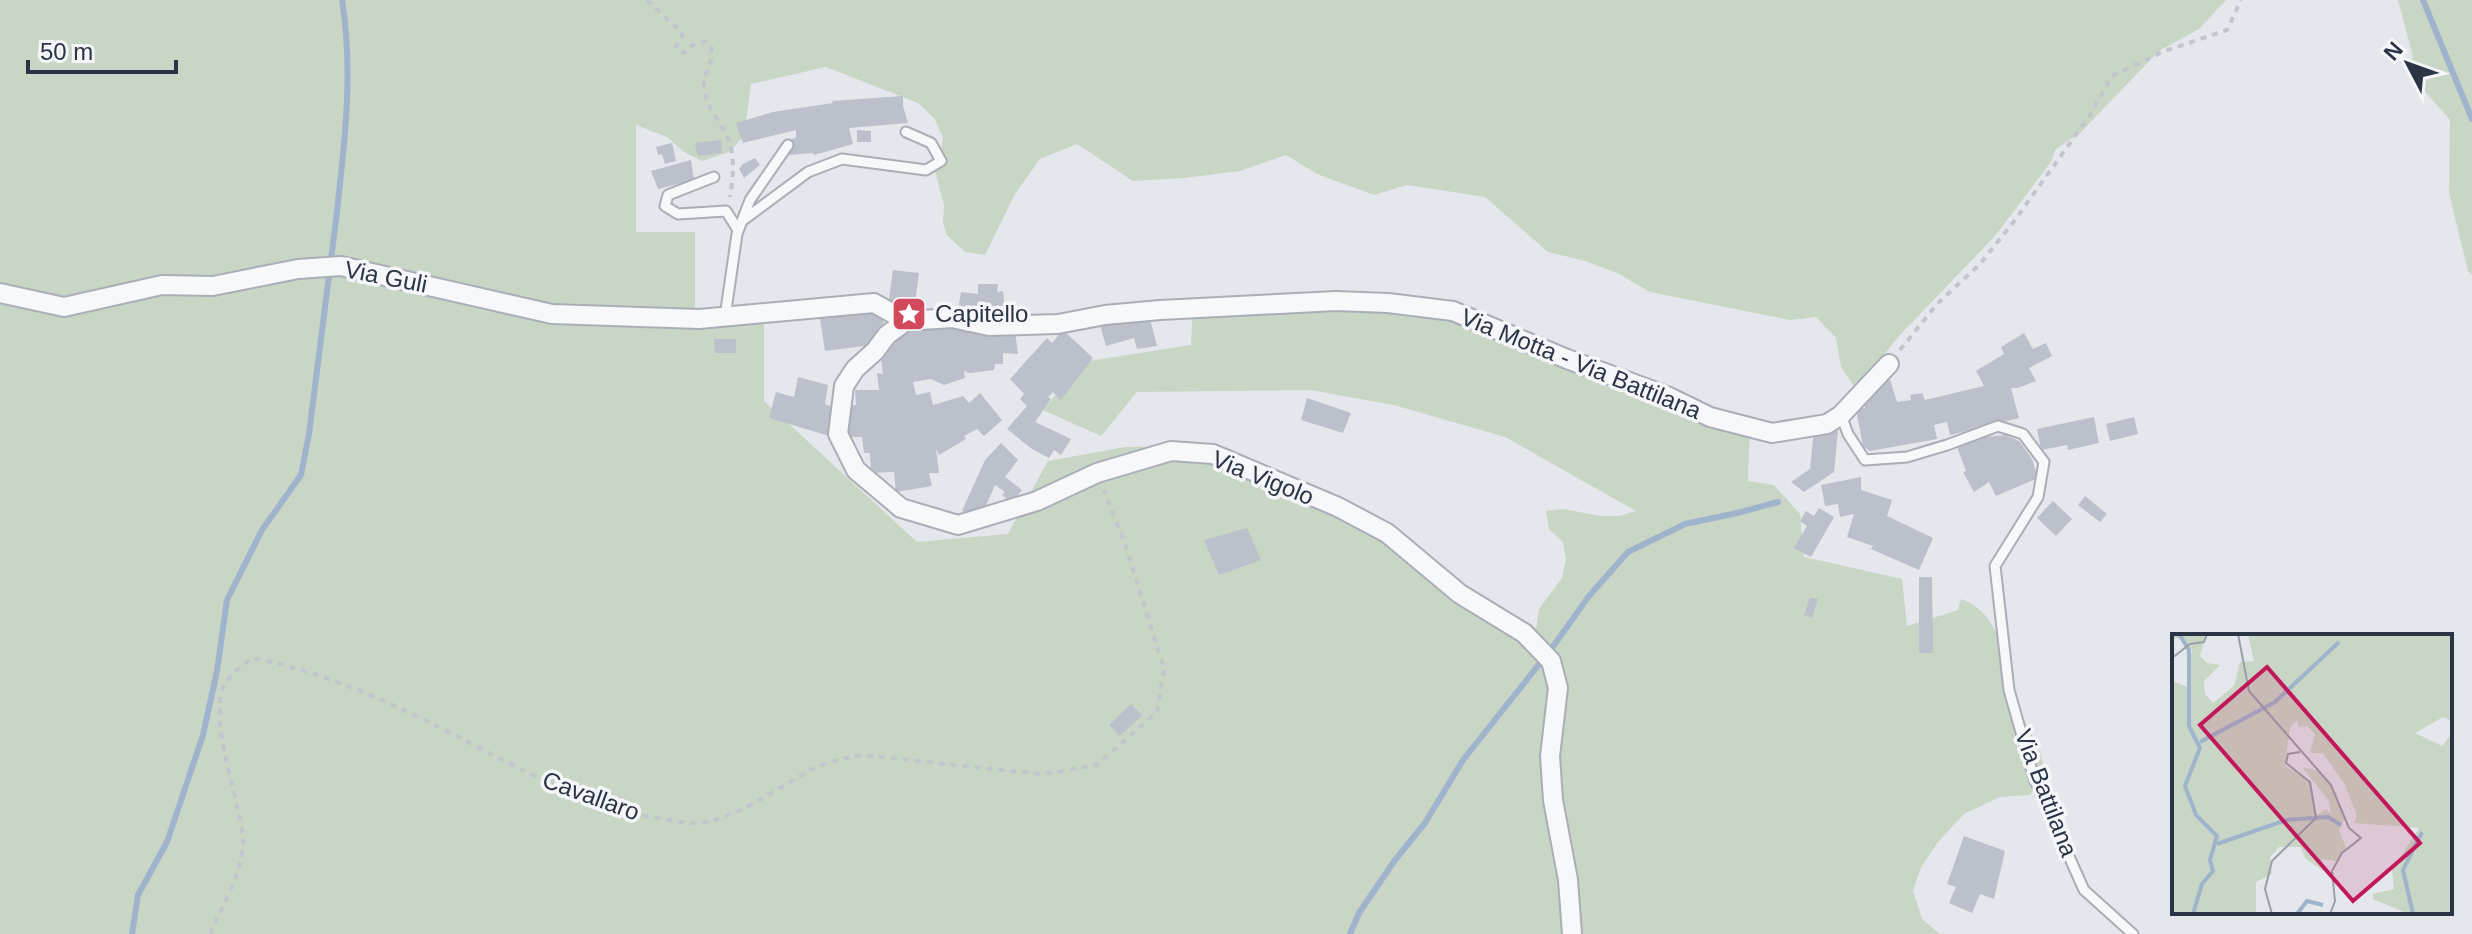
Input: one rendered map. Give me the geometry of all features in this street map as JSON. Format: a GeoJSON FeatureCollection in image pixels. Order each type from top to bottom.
{"type":"FeatureCollection","features":[{"type":"Feature","properties":{"kind":"street","name":"Via Guli"},"geometry":{"type":"LineString","coordinates":[[0,293],[64,307],[162,285],[213,286],[298,269],[341,266],[552,314],[699,319],[725,317]]}},
{"type":"Feature","properties":{"kind":"street","name":"Via Motta - Via Battilana"},"geometry":{"type":"LineString","coordinates":[[906,321],[952,318],[989,326],[1058,324],[1146,311],[1336,301],[1388,303],[1453,311],[1567,359],[1667,396],[1710,417],[1772,433],[1827,424],[1841,415]]}},
{"type":"Feature","properties":{"kind":"street"},"geometry":{"type":"LineString","coordinates":[[725,317],[874,303],[906,321]]}},
{"type":"Feature","properties":{"kind":"street","name":"Via Vigolo"},"geometry":{"type":"LineString","coordinates":[[906,321],[887,335],[855,369],[844,386],[838,434],[856,470],[901,508],[958,525],[1037,501],[1097,473],[1171,451],[1213,454],[1338,507],[1387,533],[1460,594],[1524,633],[1551,661],[1558,688],[1550,756],[1553,800],[1568,880],[1572,934]]}},
{"type":"Feature","properties":{"kind":"street"},"geometry":{"type":"LineString","coordinates":[[1841,415],[1889,364]]}},
{"type":"Feature","properties":{"kind":"lane"},"geometry":{"type":"LineString","coordinates":[[740,226],[808,172],[842,159],[926,170],[941,161],[931,143],[906,132]]}},
{"type":"Feature","properties":{"kind":"lane"},"geometry":{"type":"LineString","coordinates":[[725,317],[740,226],[750,200],[788,145]]}},
{"type":"Feature","properties":{"kind":"lane"},"geometry":{"type":"LineString","coordinates":[[714,177],[668,195],[665,206],[678,214],[726,211],[740,226]]}},
{"type":"Feature","properties":{"kind":"lane","name":"Via Battilana"},"geometry":{"type":"LineString","coordinates":[[1841,415],[1848,434],[1865,460],[1907,457],[1998,426],[2023,434],[2044,462],[2038,497],[1995,566],[2009,690],[2034,778],[2084,890],[2133,934]]}},
{"type":"Feature","properties":{"kind":"path"},"geometry":{"type":"LineString","coordinates":[[647,0],[682,31],[676,47],[678,51],[684,53],[694,44],[704,41],[711,47],[713,62],[704,82],[709,106],[728,139],[732,158],[731,193],[726,211]]}},
{"type":"Feature","properties":{"kind":"path"},"geometry":{"type":"LineString","coordinates":[[1889,364],[1937,304],[1980,264],[2015,220],[2081,127],[2112,76],[2162,52],[2227,30],[2241,0]]}},
{"type":"Feature","properties":{"kind":"path","name":"Cavallaro"},"geometry":{"type":"LineString","coordinates":[[212,934],[232,889],[243,846],[222,744],[220,703],[227,679],[252,658],[286,665],[353,688],[528,773],[636,816],[694,823],[737,813],[812,770],[833,761],[861,755],[1042,774],[1097,765],[1157,712],[1164,669],[1126,547],[1097,473]]}},
{"type":"Feature","properties":{"kind":"green space"},"geometry":{"type":"Polygon","coordinates":[[[0,0],[2226,0],[2199,29],[2159,51],[2081,132],[2055,150],[2051,162],[1995,236],[1899,336],[1856,389],[1841,367],[1836,338],[1816,317],[1790,320],[1650,292],[1619,274],[1586,261],[1548,252],[1485,197],[1407,185],[1374,195],[1317,174],[1286,155],[1240,171],[1133,181],[1077,144],[1040,159],[1015,194],[985,255],[965,252],[947,235],[943,223],[944,205],[935,171],[943,137],[934,118],[918,103],[826,67],[751,84],[744,136],[729,152],[702,161],[684,152],[667,137],[636,125],[636,232],[695,232],[695,317],[764,317],[764,401],[917,542],[1008,534],[1048,461],[1125,447],[1214,446],[1288,484],[1380,519],[1452,588],[1536,628],[1539,609],[1562,578],[1566,559],[1563,542],[1549,529],[1546,511],[1564,509],[1619,516],[1636,511],[1505,437],[1394,405],[1310,390],[1137,392],[1101,436],[1043,410],[1082,362],[1191,345],[1193,303],[1470,313],[1593,367],[1750,421],[1748,481],[1774,485],[1800,514],[1804,557],[1902,579],[1907,626],[1958,610],[1961,599],[1987,618],[2002,646],[2019,710],[2041,755],[2042,772],[2030,795],[2000,797],[1964,814],[1938,842],[1921,867],[1913,891],[1922,919],[1940,934],[0,934],[0,0]]]}},
{"type":"Feature","properties":{"kind":"green space"},"geometry":{"type":"Polygon","coordinates":[[[2398,0],[2472,0],[2472,275],[2468,271],[2449,193],[2450,120],[2413,78],[2412,53],[2398,0]]]}},
{"type":"Feature","properties":{"kind":"building"},"geometry":{"type":"Polygon","coordinates":[[[903,96],[908,123],[849,128],[853,144],[814,155],[788,155],[785,141],[796,138],[796,130],[743,143],[736,123],[773,112],[832,101],[903,96]]]}},
{"type":"Feature","properties":{"kind":"building"},"geometry":{"type":"Polygon","coordinates":[[[857,130],[871,131],[871,142],[857,142],[857,130]]]}},
{"type":"Feature","properties":{"kind":"building"},"geometry":{"type":"Polygon","coordinates":[[[721,140],[722,153],[697,156],[695,143],[721,140]]]}},
{"type":"Feature","properties":{"kind":"building"},"geometry":{"type":"Polygon","coordinates":[[[672,143],[676,161],[665,164],[656,147],[672,143]]]}},
{"type":"Feature","properties":{"kind":"building"},"geometry":{"type":"Polygon","coordinates":[[[755,158],[760,165],[744,178],[739,169],[755,158]]]}},
{"type":"Feature","properties":{"kind":"building"},"geometry":{"type":"Polygon","coordinates":[[[691,160],[694,180],[658,189],[651,171],[691,160]]]}},
{"type":"Feature","properties":{"kind":"building"},"geometry":{"type":"Polygon","coordinates":[[[893,270],[919,273],[914,310],[888,307],[893,270]]]}},
{"type":"Feature","properties":{"kind":"building"},"geometry":{"type":"Polygon","coordinates":[[[978,284],[998,284],[997,292],[1003,291],[1005,309],[995,310],[994,318],[978,313],[975,329],[955,327],[961,292],[978,294],[978,284]]]}},
{"type":"Feature","properties":{"kind":"building"},"geometry":{"type":"Polygon","coordinates":[[[878,307],[884,330],[880,344],[825,351],[819,312],[878,307]]]}},
{"type":"Feature","properties":{"kind":"building"},"geometry":{"type":"Polygon","coordinates":[[[1149,315],[1157,346],[1137,349],[1134,338],[1106,346],[1100,325],[1149,315]]]}},
{"type":"Feature","properties":{"kind":"building"},"geometry":{"type":"Polygon","coordinates":[[[948,325],[977,334],[1015,331],[1018,354],[1003,353],[1003,364],[995,364],[994,370],[964,371],[965,378],[944,385],[931,379],[913,382],[916,395],[930,392],[933,405],[963,396],[969,403],[980,393],[1002,420],[984,436],[977,429],[939,455],[936,449],[939,473],[929,473],[932,486],[896,492],[894,472],[871,473],[870,453],[864,453],[862,437],[845,437],[844,405],[856,405],[855,390],[879,390],[877,373],[883,374],[880,351],[898,334],[948,325]]]}},
{"type":"Feature","properties":{"kind":"building"},"geometry":{"type":"Polygon","coordinates":[[[1063,330],[1093,358],[1061,400],[1053,392],[1048,397],[1051,399],[1035,422],[1071,439],[1061,455],[1054,450],[1049,458],[1007,429],[1027,406],[1020,399],[1024,394],[1010,379],[1047,338],[1052,343],[1063,330]]]}},
{"type":"Feature","properties":{"kind":"building"},"geometry":{"type":"Polygon","coordinates":[[[2024,333],[2033,349],[2046,343],[2052,356],[2029,368],[2036,381],[2011,388],[2019,418],[1950,435],[1947,422],[1934,425],[1937,439],[1870,451],[1863,446],[1856,409],[1865,408],[1862,395],[1888,373],[1897,402],[1911,400],[1910,395],[1922,393],[1925,400],[1984,386],[1976,371],[2004,354],[2001,347],[2024,333]]]}},
{"type":"Feature","properties":{"kind":"building"},"geometry":{"type":"Polygon","coordinates":[[[714,339],[736,339],[736,353],[715,353],[714,339]]]}},
{"type":"Feature","properties":{"kind":"building"},"geometry":{"type":"Polygon","coordinates":[[[798,377],[828,385],[825,404],[835,408],[836,438],[769,418],[776,392],[794,397],[798,377]]]}},
{"type":"Feature","properties":{"kind":"building"},"geometry":{"type":"Polygon","coordinates":[[[1307,398],[1351,413],[1343,433],[1301,420],[1307,398]]]}},
{"type":"Feature","properties":{"kind":"building"},"geometry":{"type":"Polygon","coordinates":[[[2094,417],[2099,443],[2068,450],[2067,445],[2041,450],[2037,429],[2094,417]]]}},
{"type":"Feature","properties":{"kind":"building"},"geometry":{"type":"Polygon","coordinates":[[[2134,417],[2138,434],[2110,441],[2106,424],[2134,417]]]}},
{"type":"Feature","properties":{"kind":"building"},"geometry":{"type":"Polygon","coordinates":[[[1814,429],[1838,431],[1834,472],[1804,492],[1791,482],[1810,469],[1814,429]]]}},
{"type":"Feature","properties":{"kind":"building"},"geometry":{"type":"Polygon","coordinates":[[[2005,435],[2019,441],[2032,459],[2038,478],[1996,496],[1989,482],[1974,492],[1963,472],[1966,471],[1956,444],[1973,438],[2005,435]]]}},
{"type":"Feature","properties":{"kind":"building"},"geometry":{"type":"Polygon","coordinates":[[[1001,443],[1018,460],[1005,477],[1022,490],[1012,503],[1002,495],[1005,492],[995,485],[985,508],[977,517],[962,511],[985,460],[1001,443]]]}},
{"type":"Feature","properties":{"kind":"building"},"geometry":{"type":"Polygon","coordinates":[[[1861,477],[1861,490],[1892,500],[1887,516],[1933,538],[1919,570],[1871,549],[1873,546],[1847,537],[1854,514],[1840,517],[1838,504],[1825,506],[1821,485],[1861,477]]]}},
{"type":"Feature","properties":{"kind":"building"},"geometry":{"type":"Polygon","coordinates":[[[2085,496],[2107,514],[2100,522],[2078,505],[2085,496]]]}},
{"type":"Feature","properties":{"kind":"building"},"geometry":{"type":"Polygon","coordinates":[[[2053,501],[2072,519],[2056,536],[2037,518],[2053,501]]]}},
{"type":"Feature","properties":{"kind":"building"},"geometry":{"type":"Polygon","coordinates":[[[1819,508],[1834,517],[1811,557],[1794,548],[1807,526],[1800,521],[1806,511],[1814,516],[1819,508]]]}},
{"type":"Feature","properties":{"kind":"building"},"geometry":{"type":"Polygon","coordinates":[[[1247,528],[1261,560],[1219,575],[1204,540],[1247,528]]]}},
{"type":"Feature","properties":{"kind":"building"},"geometry":{"type":"Polygon","coordinates":[[[1919,577],[1932,577],[1933,653],[1919,653],[1919,577]]]}},
{"type":"Feature","properties":{"kind":"building"},"geometry":{"type":"Polygon","coordinates":[[[1810,597],[1818,599],[1812,618],[1804,615],[1810,597]]]}},
{"type":"Feature","properties":{"kind":"building"},"geometry":{"type":"Polygon","coordinates":[[[1131,704],[1142,715],[1120,736],[1109,725],[1131,704]]]}},
{"type":"Feature","properties":{"kind":"building"},"geometry":{"type":"Polygon","coordinates":[[[1964,836],[2005,851],[1994,899],[1980,894],[1972,913],[1949,903],[1956,887],[1947,884],[1964,836]]]}},
{"type":"Feature","properties":{"kind":"waterway"},"geometry":{"type":"LineString","coordinates":[[132,934],[138,895],[167,842],[203,735],[217,671],[227,600],[262,530],[301,475],[309,434],[345,138],[347,55],[342,0]]}},
{"type":"Feature","properties":{"kind":"waterway"},"geometry":{"type":"LineString","coordinates":[[2423,0],[2472,119]]}},
{"type":"Feature","properties":{"kind":"waterway"},"geometry":{"type":"LineString","coordinates":[[1350,934],[1359,913],[1425,823],[1463,760],[1589,596],[1628,552],[1685,524],[1778,502]]}},
{"type":"Feature","properties":{"kind":"place","name":"Capitello"},"geometry":{"type":"Point","coordinates":[909,314]}}]}
